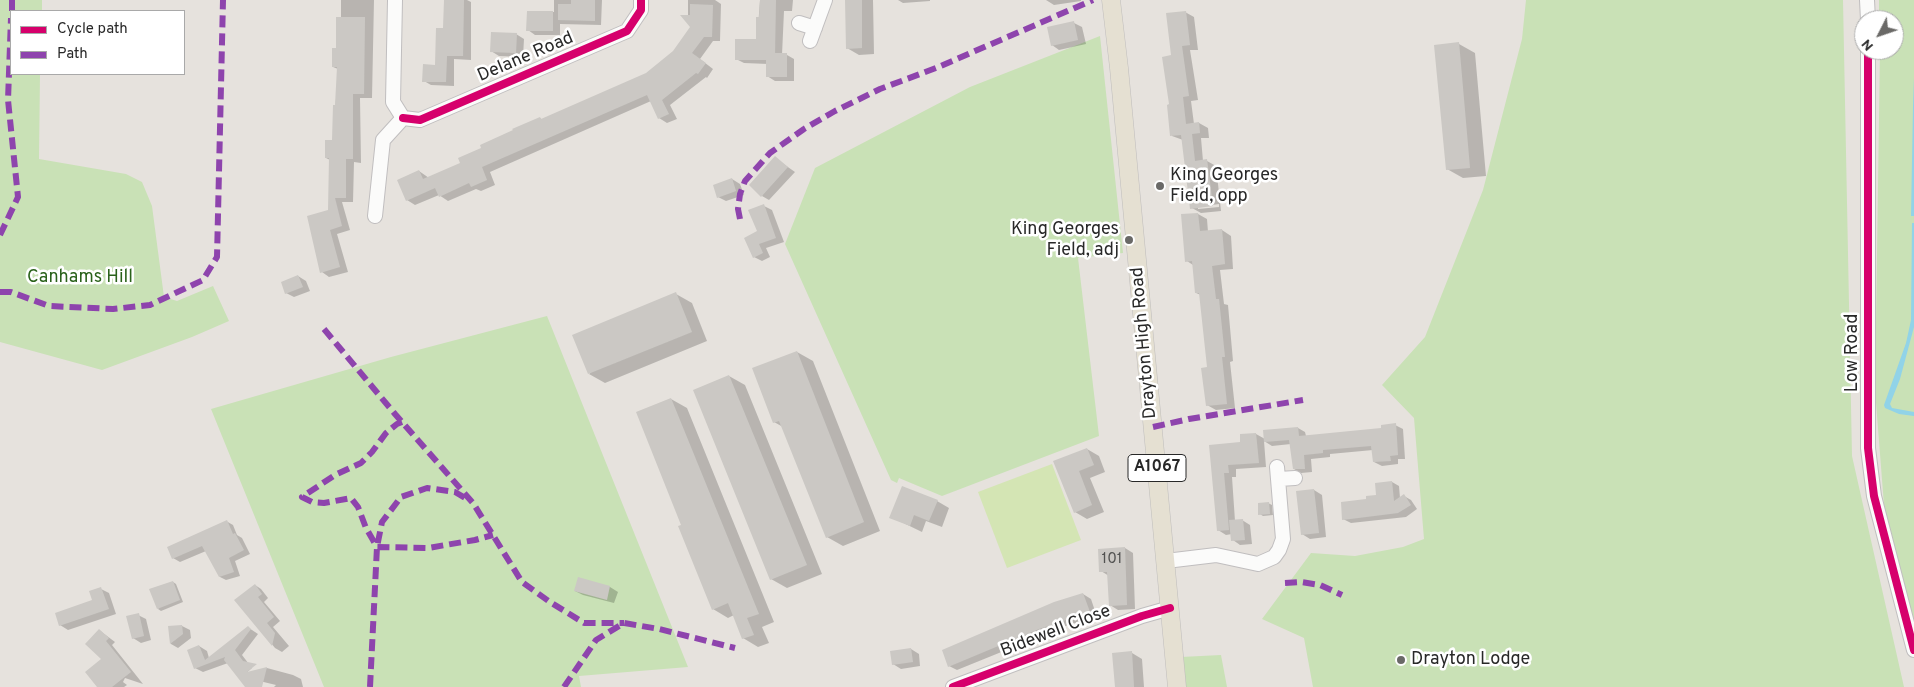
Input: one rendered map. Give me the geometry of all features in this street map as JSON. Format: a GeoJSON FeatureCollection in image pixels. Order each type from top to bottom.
{"type":"FeatureCollection","features":[{"type":"Feature","properties":{"kind":"main road","name":"Drayton High Road"},"geometry":{"type":"LineString","coordinates":[[1111,0],[1177,687]]}},
{"type":"Feature","properties":{"kind":"street"},"geometry":{"type":"LineString","coordinates":[[375,216],[383,140],[403,118],[393,102],[395,0]]}},
{"type":"Feature","properties":{"kind":"street","name":"Delane Road"},"geometry":{"type":"LineString","coordinates":[[403,118],[420,120],[627,31],[641,10],[641,0]]}},
{"type":"Feature","properties":{"kind":"street"},"geometry":{"type":"LineString","coordinates":[[799,23],[813,34],[825,0]]}},
{"type":"Feature","properties":{"kind":"street","name":"Low Road"},"geometry":{"type":"LineString","coordinates":[[1868,60],[1868,448],[1874,496],[1914,650]]}},
{"type":"Feature","properties":{"kind":"street"},"geometry":{"type":"LineString","coordinates":[[1166,561],[1216,555],[1258,564],[1274,557],[1283,539],[1278,473],[1295,478]]}},
{"type":"Feature","properties":{"kind":"street","name":"Bidewell Close"},"geometry":{"type":"LineString","coordinates":[[953,687],[1170,608]]}},
{"type":"Feature","properties":{"kind":"green space","name":"Canhams Hill"},"geometry":{"type":"Polygon","coordinates":[[[0,0],[42,0],[42,10],[10,10],[10,75],[40,75],[39,159],[126,174],[142,182],[152,206],[164,297],[177,301],[213,286],[229,321],[192,337],[102,370],[0,342],[0,0]]]}},
{"type":"Feature","properties":{"kind":"green space"},"geometry":{"type":"Polygon","coordinates":[[[1526,0],[1843,0],[1852,456],[1904,687],[1313,687],[1304,638],[1262,619],[1311,553],[1355,556],[1403,547],[1424,539],[1414,418],[1382,385],[1425,337],[1483,190],[1522,39],[1526,0]]]}},
{"type":"Feature","properties":{"kind":"green space"},"geometry":{"type":"Polygon","coordinates":[[[1879,0],[1914,0],[1914,626],[1884,505],[1875,390],[1880,60],[1904,60],[1904,10],[1879,10],[1879,0]]]}},
{"type":"Feature","properties":{"kind":"green space"},"geometry":{"type":"Polygon","coordinates":[[[1100,36],[1123,253],[1078,258],[1099,436],[942,496],[899,478],[897,483],[891,480],[785,244],[815,168],[970,87],[1100,36]]]}},
{"type":"Feature","properties":{"kind":"green space"},"geometry":{"type":"Polygon","coordinates":[[[547,316],[688,667],[579,676],[581,687],[324,687],[211,409],[391,357],[547,316]]]}},
{"type":"Feature","properties":{"kind":"green space"},"geometry":{"type":"Polygon","coordinates":[[[1052,464],[1081,540],[1007,568],[978,492],[1052,464]]]}},
{"type":"Feature","properties":{"kind":"green space"},"geometry":{"type":"Polygon","coordinates":[[[1221,655],[1227,687],[1181,687],[1181,657],[1221,655]]]}},
{"type":"Feature","properties":{"kind":"water"},"geometry":{"type":"Polygon","coordinates":[[[1914,78],[1914,216],[1911,216],[1913,106],[1914,78]]]}},
{"type":"Feature","properties":{"kind":"water"},"geometry":{"type":"Polygon","coordinates":[[[1912,223],[1914,223],[1914,327],[1900,379],[1890,404],[1892,408],[1914,412],[1914,416],[1899,414],[1885,408],[1884,405],[1906,343],[1911,320],[1912,223]]]}},
{"type":"Feature","properties":{"kind":"building"},"geometry":{"type":"Polygon","coordinates":[[[444,0],[464,0],[463,56],[447,56],[446,82],[422,82],[423,64],[435,65],[436,28],[443,28],[444,0]]]}},
{"type":"Feature","properties":{"kind":"building"},"geometry":{"type":"Polygon","coordinates":[[[571,0],[595,0],[595,21],[558,20],[558,4],[571,4],[571,0]]]}},
{"type":"Feature","properties":{"kind":"building"},"geometry":{"type":"Polygon","coordinates":[[[760,0],[776,0],[775,53],[787,53],[787,77],[766,77],[766,60],[735,60],[735,39],[756,39],[756,17],[759,17],[760,0]]]}},
{"type":"Feature","properties":{"kind":"building"},"geometry":{"type":"Polygon","coordinates":[[[845,0],[862,0],[862,48],[846,49],[845,0]]]}},
{"type":"Feature","properties":{"kind":"building"},"geometry":{"type":"Polygon","coordinates":[[[690,4],[713,5],[712,37],[704,37],[692,53],[706,63],[698,74],[696,73],[662,100],[669,114],[658,119],[647,95],[482,167],[487,180],[471,187],[469,183],[439,197],[435,188],[406,201],[397,180],[419,170],[423,179],[460,163],[458,158],[481,148],[480,145],[512,129],[540,117],[541,119],[646,73],[673,51],[690,27],[680,15],[690,15],[690,4]]]}},
{"type":"Feature","properties":{"kind":"building"},"geometry":{"type":"Polygon","coordinates":[[[527,11],[553,11],[553,31],[526,31],[527,11]]]}},
{"type":"Feature","properties":{"kind":"building"},"geometry":{"type":"Polygon","coordinates":[[[1186,11],[1190,45],[1182,46],[1189,96],[1183,97],[1186,124],[1199,122],[1200,133],[1192,134],[1195,161],[1207,159],[1213,206],[1190,209],[1181,135],[1170,136],[1167,105],[1169,104],[1162,57],[1171,55],[1166,13],[1186,11]]]}},
{"type":"Feature","properties":{"kind":"building"},"geometry":{"type":"Polygon","coordinates":[[[336,17],[365,17],[364,94],[353,94],[353,159],[346,159],[346,198],[335,198],[342,226],[330,230],[340,267],[320,273],[307,216],[328,210],[329,158],[325,158],[325,140],[332,140],[337,67],[332,67],[332,48],[336,48],[336,17]]]}},
{"type":"Feature","properties":{"kind":"building"},"geometry":{"type":"Polygon","coordinates":[[[1074,21],[1078,40],[1051,46],[1047,27],[1074,21]]]}},
{"type":"Feature","properties":{"kind":"building"},"geometry":{"type":"Polygon","coordinates":[[[491,32],[517,33],[516,53],[490,52],[491,32]]]}},
{"type":"Feature","properties":{"kind":"building"},"geometry":{"type":"Polygon","coordinates":[[[1459,42],[1470,168],[1446,170],[1434,45],[1459,42]]]}},
{"type":"Feature","properties":{"kind":"building"},"geometry":{"type":"Polygon","coordinates":[[[775,156],[788,167],[761,197],[749,185],[775,156]]]}},
{"type":"Feature","properties":{"kind":"building"},"geometry":{"type":"Polygon","coordinates":[[[732,178],[736,191],[717,198],[713,185],[732,178]]]}},
{"type":"Feature","properties":{"kind":"building"},"geometry":{"type":"Polygon","coordinates":[[[764,204],[776,238],[759,244],[763,253],[753,258],[744,238],[757,231],[748,210],[764,204]]]}},
{"type":"Feature","properties":{"kind":"building"},"geometry":{"type":"Polygon","coordinates":[[[1198,213],[1200,231],[1222,229],[1225,264],[1212,266],[1216,299],[1219,299],[1225,357],[1222,357],[1227,404],[1206,406],[1201,368],[1207,367],[1199,293],[1195,293],[1192,261],[1185,262],[1181,214],[1198,213]]]}},
{"type":"Feature","properties":{"kind":"building"},"geometry":{"type":"Polygon","coordinates":[[[298,275],[303,287],[285,294],[281,282],[298,275]]]}},
{"type":"Feature","properties":{"kind":"building"},"geometry":{"type":"Polygon","coordinates":[[[676,292],[692,332],[588,374],[572,335],[676,292]]]}},
{"type":"Feature","properties":{"kind":"building"},"geometry":{"type":"Polygon","coordinates":[[[797,351],[864,522],[826,538],[779,421],[773,423],[752,368],[797,351]]]}},
{"type":"Feature","properties":{"kind":"building"},"geometry":{"type":"Polygon","coordinates":[[[729,375],[807,565],[770,580],[693,390],[729,375]]]}},
{"type":"Feature","properties":{"kind":"building"},"geometry":{"type":"Polygon","coordinates":[[[671,398],[759,614],[747,618],[754,635],[742,639],[728,603],[712,610],[678,526],[681,525],[636,412],[671,398]]]}},
{"type":"Feature","properties":{"kind":"building"},"geometry":{"type":"Polygon","coordinates":[[[1396,423],[1398,455],[1390,456],[1391,461],[1373,462],[1371,446],[1323,450],[1323,453],[1304,455],[1305,469],[1293,469],[1289,440],[1264,442],[1263,430],[1298,427],[1299,436],[1381,428],[1381,425],[1396,423]]]}},
{"type":"Feature","properties":{"kind":"building"},"geometry":{"type":"Polygon","coordinates":[[[1256,433],[1259,463],[1228,465],[1229,473],[1224,473],[1229,530],[1217,531],[1209,445],[1240,442],[1240,434],[1256,433]]]}},
{"type":"Feature","properties":{"kind":"building"},"geometry":{"type":"Polygon","coordinates":[[[1087,448],[1094,465],[1079,471],[1092,505],[1074,513],[1053,461],[1087,448]]]}},
{"type":"Feature","properties":{"kind":"building"},"geometry":{"type":"Polygon","coordinates":[[[1392,481],[1394,501],[1404,494],[1411,505],[1398,513],[1342,520],[1341,502],[1366,499],[1366,496],[1376,495],[1375,483],[1392,481]]]}},
{"type":"Feature","properties":{"kind":"building"},"geometry":{"type":"Polygon","coordinates":[[[902,486],[938,500],[929,521],[914,515],[910,526],[889,518],[902,486]]]}},
{"type":"Feature","properties":{"kind":"building"},"geometry":{"type":"Polygon","coordinates":[[[1314,489],[1319,533],[1301,535],[1296,491],[1314,489]]]}},
{"type":"Feature","properties":{"kind":"building"},"geometry":{"type":"Polygon","coordinates":[[[1269,502],[1270,514],[1258,515],[1258,503],[1269,502]]]}},
{"type":"Feature","properties":{"kind":"building"},"geometry":{"type":"Polygon","coordinates":[[[1243,519],[1245,540],[1231,541],[1229,520],[1243,519]]]}},
{"type":"Feature","properties":{"kind":"building"},"geometry":{"type":"Polygon","coordinates":[[[227,520],[233,534],[235,533],[244,550],[229,558],[234,572],[219,577],[202,546],[172,559],[167,547],[227,520]]]}},
{"type":"Feature","properties":{"kind":"building"},"geometry":{"type":"Polygon","coordinates":[[[1125,547],[1127,605],[1109,606],[1107,572],[1099,572],[1098,549],[1125,547]]]}},
{"type":"Feature","properties":{"kind":"building"},"geometry":{"type":"Polygon","coordinates":[[[578,577],[610,586],[607,600],[574,591],[578,577]]]}},
{"type":"Feature","properties":{"kind":"building"},"geometry":{"type":"Polygon","coordinates":[[[173,581],[180,600],[157,609],[149,589],[173,581]]]}},
{"type":"Feature","properties":{"kind":"building"},"geometry":{"type":"Polygon","coordinates":[[[255,584],[262,594],[258,597],[274,617],[267,623],[275,633],[272,646],[234,600],[255,584]]]}},
{"type":"Feature","properties":{"kind":"building"},"geometry":{"type":"Polygon","coordinates":[[[101,587],[109,609],[59,626],[55,613],[92,600],[89,591],[101,587]]]}},
{"type":"Feature","properties":{"kind":"building"},"geometry":{"type":"Polygon","coordinates":[[[1083,593],[1090,612],[1039,629],[948,667],[942,650],[1054,602],[1083,593]]]}},
{"type":"Feature","properties":{"kind":"building"},"geometry":{"type":"Polygon","coordinates":[[[139,613],[144,636],[132,639],[126,616],[139,613]]]}},
{"type":"Feature","properties":{"kind":"building"},"geometry":{"type":"Polygon","coordinates":[[[182,625],[183,634],[170,644],[168,626],[182,625]]]}},
{"type":"Feature","properties":{"kind":"building"},"geometry":{"type":"Polygon","coordinates":[[[248,626],[251,629],[235,650],[243,661],[257,664],[247,672],[267,667],[262,687],[245,687],[224,660],[225,657],[194,669],[187,650],[199,645],[205,660],[248,626]]]}},
{"type":"Feature","properties":{"kind":"building"},"geometry":{"type":"Polygon","coordinates":[[[99,629],[109,638],[106,641],[131,672],[112,687],[97,687],[85,672],[101,659],[85,644],[99,629]]]}},
{"type":"Feature","properties":{"kind":"building"},"geometry":{"type":"Polygon","coordinates":[[[911,648],[913,662],[892,665],[890,651],[911,648]]]}},
{"type":"Feature","properties":{"kind":"building"},"geometry":{"type":"Polygon","coordinates":[[[1132,651],[1134,687],[1115,687],[1112,653],[1132,651]]]}},
{"type":"Feature","properties":{"kind":"marked path"},"geometry":{"type":"LineString","coordinates":[[12,0],[12,10]]}},
{"type":"Feature","properties":{"kind":"marked path"},"geometry":{"type":"LineString","coordinates":[[0,292],[11,292],[49,306],[113,309],[150,305],[203,280],[217,257],[223,0]]}},
{"type":"Feature","properties":{"kind":"marked path"},"geometry":{"type":"LineString","coordinates":[[740,219],[738,209],[740,194],[745,181],[770,153],[804,129],[880,89],[936,68],[1093,0]]}},
{"type":"Feature","properties":{"kind":"marked path"},"geometry":{"type":"LineString","coordinates":[[0,235],[18,197],[8,100],[10,45]]}},
{"type":"Feature","properties":{"kind":"marked path"},"geometry":{"type":"LineString","coordinates":[[324,329],[473,503],[522,582],[584,623],[624,623]]}},
{"type":"Feature","properties":{"kind":"marked path"},"geometry":{"type":"LineString","coordinates":[[1153,427],[1303,400]]}},
{"type":"Feature","properties":{"kind":"marked path"},"geometry":{"type":"LineString","coordinates":[[402,422],[386,433],[361,463],[335,475],[302,497],[312,502],[324,503],[351,498],[358,507],[366,528],[377,547],[428,548],[493,535]]}},
{"type":"Feature","properties":{"kind":"marked path"},"geometry":{"type":"LineString","coordinates":[[370,687],[377,547],[382,522],[401,497],[427,488],[455,492],[467,499]]}},
{"type":"Feature","properties":{"kind":"marked path"},"geometry":{"type":"LineString","coordinates":[[1285,583],[1301,582],[1320,585],[1342,595]]}},
{"type":"Feature","properties":{"kind":"marked path"},"geometry":{"type":"LineString","coordinates":[[564,687],[596,640],[624,623],[659,629],[735,648]]}},
{"type":"Feature","properties":{"kind":"cycle path"},"geometry":{"type":"LineString","coordinates":[[403,118],[420,120],[627,31],[641,10],[641,0]]}},
{"type":"Feature","properties":{"kind":"cycle path"},"geometry":{"type":"LineString","coordinates":[[1868,60],[1868,448],[1874,496],[1914,650]]}},
{"type":"Feature","properties":{"kind":"cycle path"},"geometry":{"type":"LineString","coordinates":[[953,687],[1142,616],[1170,608]]}},
{"type":"Feature","properties":{"kind":"place","name":"King Georges Field, opp"},"geometry":{"type":"Point","coordinates":[1160,186]}},
{"type":"Feature","properties":{"kind":"place","name":"King Georges Field, adj"},"geometry":{"type":"Point","coordinates":[1129,240]}},
{"type":"Feature","properties":{"kind":"place","name":"Drayton Lodge"},"geometry":{"type":"Point","coordinates":[1401,660]}}]}
